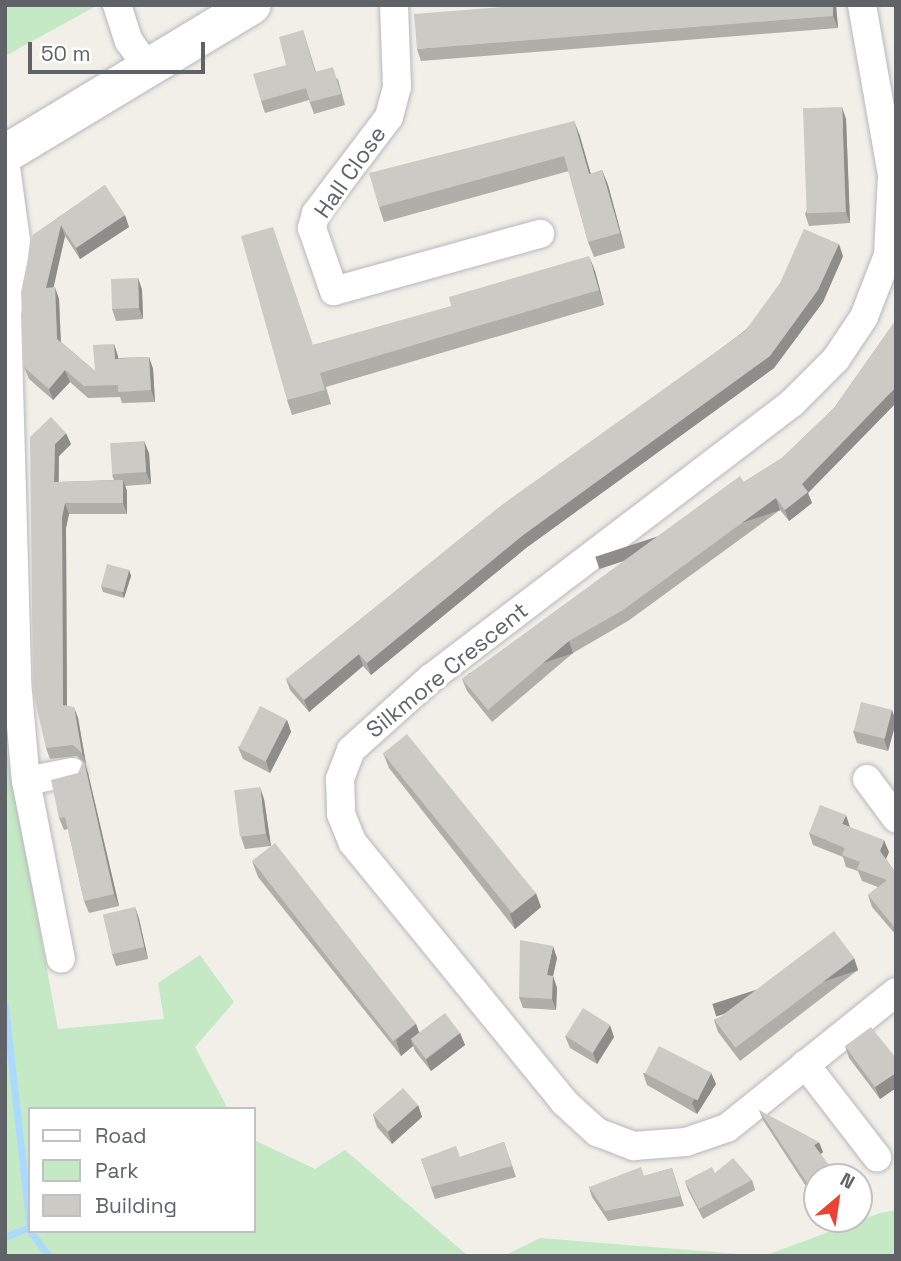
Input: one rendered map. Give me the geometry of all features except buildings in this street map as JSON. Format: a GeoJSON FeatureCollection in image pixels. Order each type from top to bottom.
{"type":"FeatureCollection","features":[{"type":"Feature","properties":{"kind":"street"},"geometry":{"type":"LineString","coordinates":[[117,5],[129,41],[149,70]]}},
{"type":"Feature","properties":{"kind":"street"},"geometry":{"type":"LineString","coordinates":[[5,154],[149,70],[252,5]]}},
{"type":"Feature","properties":{"kind":"street","name":"Hall Close"},"geometry":{"type":"LineString","coordinates":[[394,5],[397,87],[389,117],[316,213],[312,228],[334,291],[540,234]]}},
{"type":"Feature","properties":{"kind":"street","name":"Silkmore Crescent"},"geometry":{"type":"LineString","coordinates":[[862,5],[892,176],[888,256],[864,317],[836,359],[792,403],[432,677],[351,750],[340,779],[341,814],[353,843],[565,1102],[597,1132],[634,1146],[686,1142],[727,1128],[896,992]]}},
{"type":"Feature","properties":{"kind":"street"},"geometry":{"type":"LineString","coordinates":[[5,160],[16,240],[7,314],[26,781],[61,959]]}},
{"type":"Feature","properties":{"kind":"street"},"geometry":{"type":"LineString","coordinates":[[26,781],[72,772]]}},
{"type":"Feature","properties":{"kind":"street"},"geometry":{"type":"LineString","coordinates":[[867,779],[896,818]]}},
{"type":"Feature","properties":{"kind":"street"},"geometry":{"type":"LineString","coordinates":[[804,1064],[877,1157]]}},
{"type":"Feature","properties":{"kind":"green space"},"geometry":{"type":"Polygon","coordinates":[[[5,5],[98,5],[5,56],[5,5]]]}},
{"type":"Feature","properties":{"kind":"green space"},"geometry":{"type":"Polygon","coordinates":[[[5,742],[58,1029],[164,1019],[158,983],[200,955],[234,1002],[195,1047],[227,1107],[28,1107],[28,1233],[256,1233],[256,1141],[315,1169],[345,1150],[468,1256],[5,1256],[5,742]]]}},
{"type":"Feature","properties":{"kind":"green space"},"geometry":{"type":"Polygon","coordinates":[[[896,1210],[896,1256],[764,1256],[826,1233],[873,1233],[873,1216],[896,1210]]]}},
{"type":"Feature","properties":{"kind":"green space"},"geometry":{"type":"Polygon","coordinates":[[[540,1238],[763,1256],[504,1256],[540,1238]]]}},
{"type":"Feature","properties":{"kind":"waterway"},"geometry":{"type":"LineString","coordinates":[[5,1006],[28,1212]]}},
{"type":"Feature","properties":{"kind":"waterway"},"geometry":{"type":"LineString","coordinates":[[5,1237],[27,1228]]}},
{"type":"Feature","properties":{"kind":"waterway"},"geometry":{"type":"LineString","coordinates":[[32,1233],[49,1256]]}}]}
